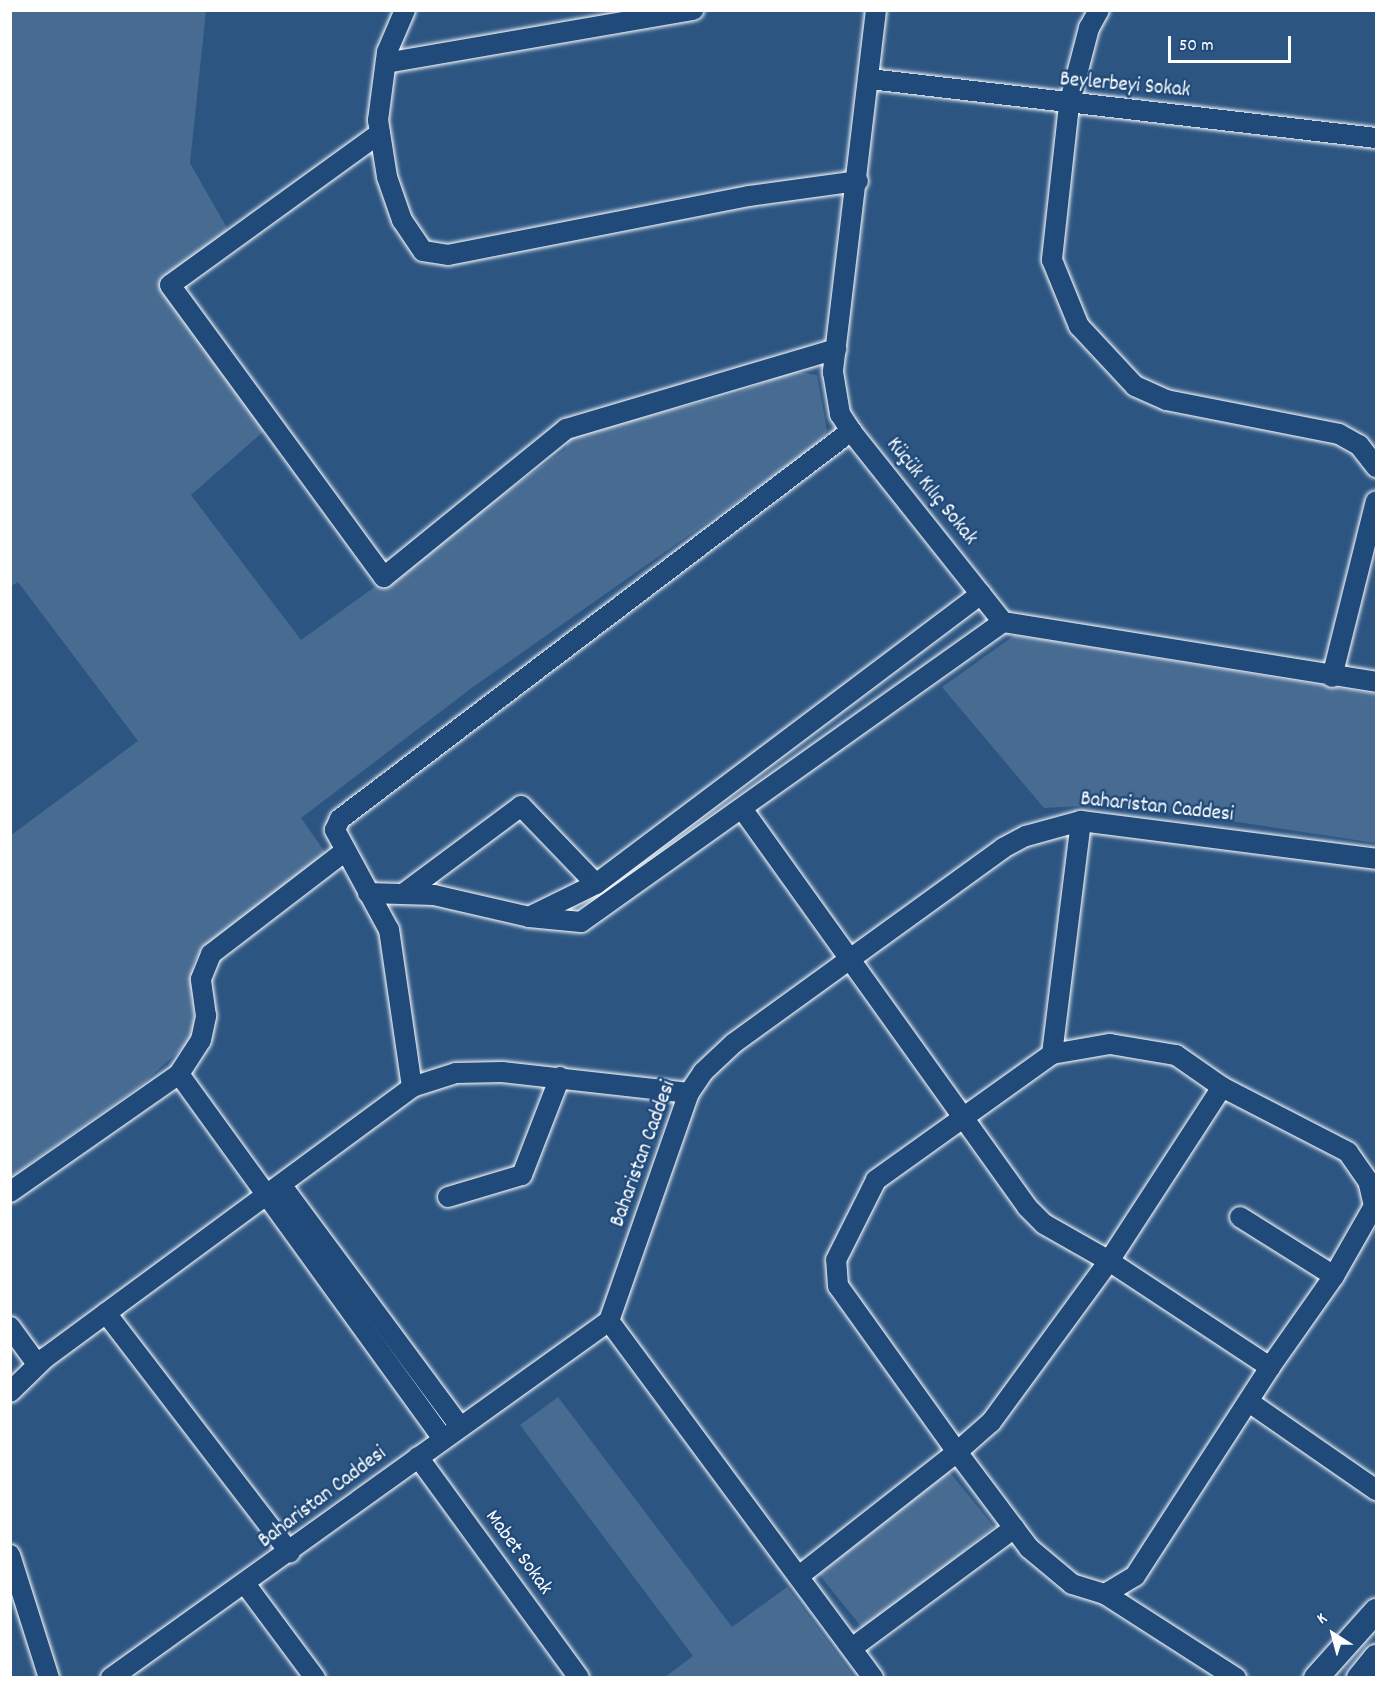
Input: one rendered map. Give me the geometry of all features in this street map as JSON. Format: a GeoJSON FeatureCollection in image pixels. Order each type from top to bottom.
{"type":"FeatureCollection","features":[{"type":"Feature","properties":{"kind":"main road"},"geometry":{"type":"LineString","coordinates":[[1316,1677],[1377,1611]]}},
{"type":"Feature","properties":{"kind":"main road"},"geometry":{"type":"LineString","coordinates":[[1359,1677],[1377,1657]]}},
{"type":"Feature","properties":{"kind":"street"},"geometry":{"type":"LineString","coordinates":[[405,10],[386,63],[380,133],[387,177],[402,220],[423,251],[448,255],[749,196],[858,181]]}},
{"type":"Feature","properties":{"kind":"street"},"geometry":{"type":"LineString","coordinates":[[386,63],[693,10]]}},
{"type":"Feature","properties":{"kind":"street","name":"Küçük Kılıç Sokak"},"geometry":{"type":"LineString","coordinates":[[876,10],[858,181],[836,349],[840,414],[851,431],[1003,622]]}},
{"type":"Feature","properties":{"kind":"street"},"geometry":{"type":"LineString","coordinates":[[1099,10],[1089,28],[1069,105],[1052,260],[1086,334],[1135,386],[1166,400],[1339,434],[1359,445],[1377,467]]}},
{"type":"Feature","properties":{"kind":"street","name":"Beylerbeyi Sokak"},"geometry":{"type":"LineString","coordinates":[[870,79],[1069,105],[1377,138]]}},
{"type":"Feature","properties":{"kind":"street"},"geometry":{"type":"LineString","coordinates":[[380,133],[170,285],[384,577],[566,429],[836,349]]}},
{"type":"Feature","properties":{"kind":"street"},"geometry":{"type":"LineString","coordinates":[[412,1087],[388,930],[335,830],[340,819],[851,431]]}},
{"type":"Feature","properties":{"kind":"street"},"geometry":{"type":"LineString","coordinates":[[1332,677],[1377,501]]}},
{"type":"Feature","properties":{"kind":"street"},"geometry":{"type":"LineString","coordinates":[[529,917],[596,884],[981,594]]}},
{"type":"Feature","properties":{"kind":"street"},"geometry":{"type":"LineString","coordinates":[[368,893],[434,895],[529,917],[580,922],[743,810],[1003,622],[1332,677],[1377,682]]}},
{"type":"Feature","properties":{"kind":"street"},"geometry":{"type":"LineString","coordinates":[[403,894],[521,806],[596,884]]}},
{"type":"Feature","properties":{"kind":"street"},"geometry":{"type":"LineString","coordinates":[[743,810],[963,1119],[1044,1224],[1109,1260],[1270,1367]]}},
{"type":"Feature","properties":{"kind":"street"},"geometry":{"type":"LineString","coordinates":[[1052,1054],[1081,821]]}},
{"type":"Feature","properties":{"kind":"street","name":"Baharistan Caddesi"},"geometry":{"type":"LineString","coordinates":[[111,1677],[246,1585],[459,1425],[609,1321],[689,1093],[734,1043],[850,962],[1003,848],[1026,836],[1081,821],[1377,859]]}},
{"type":"Feature","properties":{"kind":"street"},"geometry":{"type":"LineString","coordinates":[[10,1192],[179,1074],[201,1040],[206,1016],[201,979],[211,954],[345,851]]}},
{"type":"Feature","properties":{"kind":"street"},"geometry":{"type":"LineString","coordinates":[[1105,1594],[1135,1576],[1270,1367],[1334,1276],[1375,1204],[1368,1181],[1348,1152],[1222,1087],[1176,1055],[1110,1044],[1052,1054],[876,1180],[836,1260],[838,1286],[1014,1528],[1072,1584],[1105,1594],[1236,1677]]}},
{"type":"Feature","properties":{"kind":"street"},"geometry":{"type":"LineString","coordinates":[[10,1392],[38,1364],[275,1191],[412,1087],[456,1073],[560,1077],[689,1093]]}},
{"type":"Feature","properties":{"kind":"street"},"geometry":{"type":"LineString","coordinates":[[179,1074],[275,1191],[459,1425]]}},
{"type":"Feature","properties":{"kind":"street"},"geometry":{"type":"LineString","coordinates":[[448,1197],[522,1175],[560,1077]]}},
{"type":"Feature","properties":{"kind":"street"},"geometry":{"type":"LineString","coordinates":[[799,1576],[957,1452],[991,1422],[1109,1260],[1222,1087]]}},
{"type":"Feature","properties":{"kind":"street"},"geometry":{"type":"LineString","coordinates":[[275,1191],[443,1439]]}},
{"type":"Feature","properties":{"kind":"street"},"geometry":{"type":"LineString","coordinates":[[1240,1217],[1334,1276]]}},
{"type":"Feature","properties":{"kind":"street"},"geometry":{"type":"LineString","coordinates":[[106,1313],[290,1553]]}},
{"type":"Feature","properties":{"kind":"street"},"geometry":{"type":"LineString","coordinates":[[609,1321],[873,1677]]}},
{"type":"Feature","properties":{"kind":"street"},"geometry":{"type":"LineString","coordinates":[[10,1327],[38,1364]]}},
{"type":"Feature","properties":{"kind":"street"},"geometry":{"type":"LineString","coordinates":[[1249,1402],[1377,1490]]}},
{"type":"Feature","properties":{"kind":"street","name":"Mabet Sokak"},"geometry":{"type":"LineString","coordinates":[[418,1457],[579,1677]]}},
{"type":"Feature","properties":{"kind":"street"},"geometry":{"type":"LineString","coordinates":[[852,1648],[1014,1528]]}},
{"type":"Feature","properties":{"kind":"street"},"geometry":{"type":"LineString","coordinates":[[10,1555],[49,1677]]}},
{"type":"Feature","properties":{"kind":"street"},"geometry":{"type":"LineString","coordinates":[[246,1585],[315,1677]]}},
{"type":"Feature","properties":{"kind":"shaded area"},"geometry":{"type":"Polygon","coordinates":[[[11,11],[206,11],[190,163],[236,244],[173,289],[264,431],[191,495],[301,640],[566,449],[567,436],[738,393],[793,371],[817,375],[827,431],[820,443],[473,687],[301,818],[327,855],[202,948],[193,964],[194,1029],[186,1045],[141,1085],[11,1177],[10,836],[138,741],[18,582],[11,586],[11,11]]]}},
{"type":"Feature","properties":{"kind":"shaded area"},"geometry":{"type":"Polygon","coordinates":[[[1015,635],[1376,694],[1376,843],[1118,804],[1044,808],[942,687],[1015,635]]]}},
{"type":"Feature","properties":{"kind":"shaded area"},"geometry":{"type":"Polygon","coordinates":[[[558,1397],[732,1627],[787,1587],[854,1677],[665,1677],[693,1656],[520,1425],[558,1397]]]}},
{"type":"Feature","properties":{"kind":"shaded area"},"geometry":{"type":"Polygon","coordinates":[[[948,1470],[994,1527],[865,1631],[819,1574],[948,1470]]]}}]}
